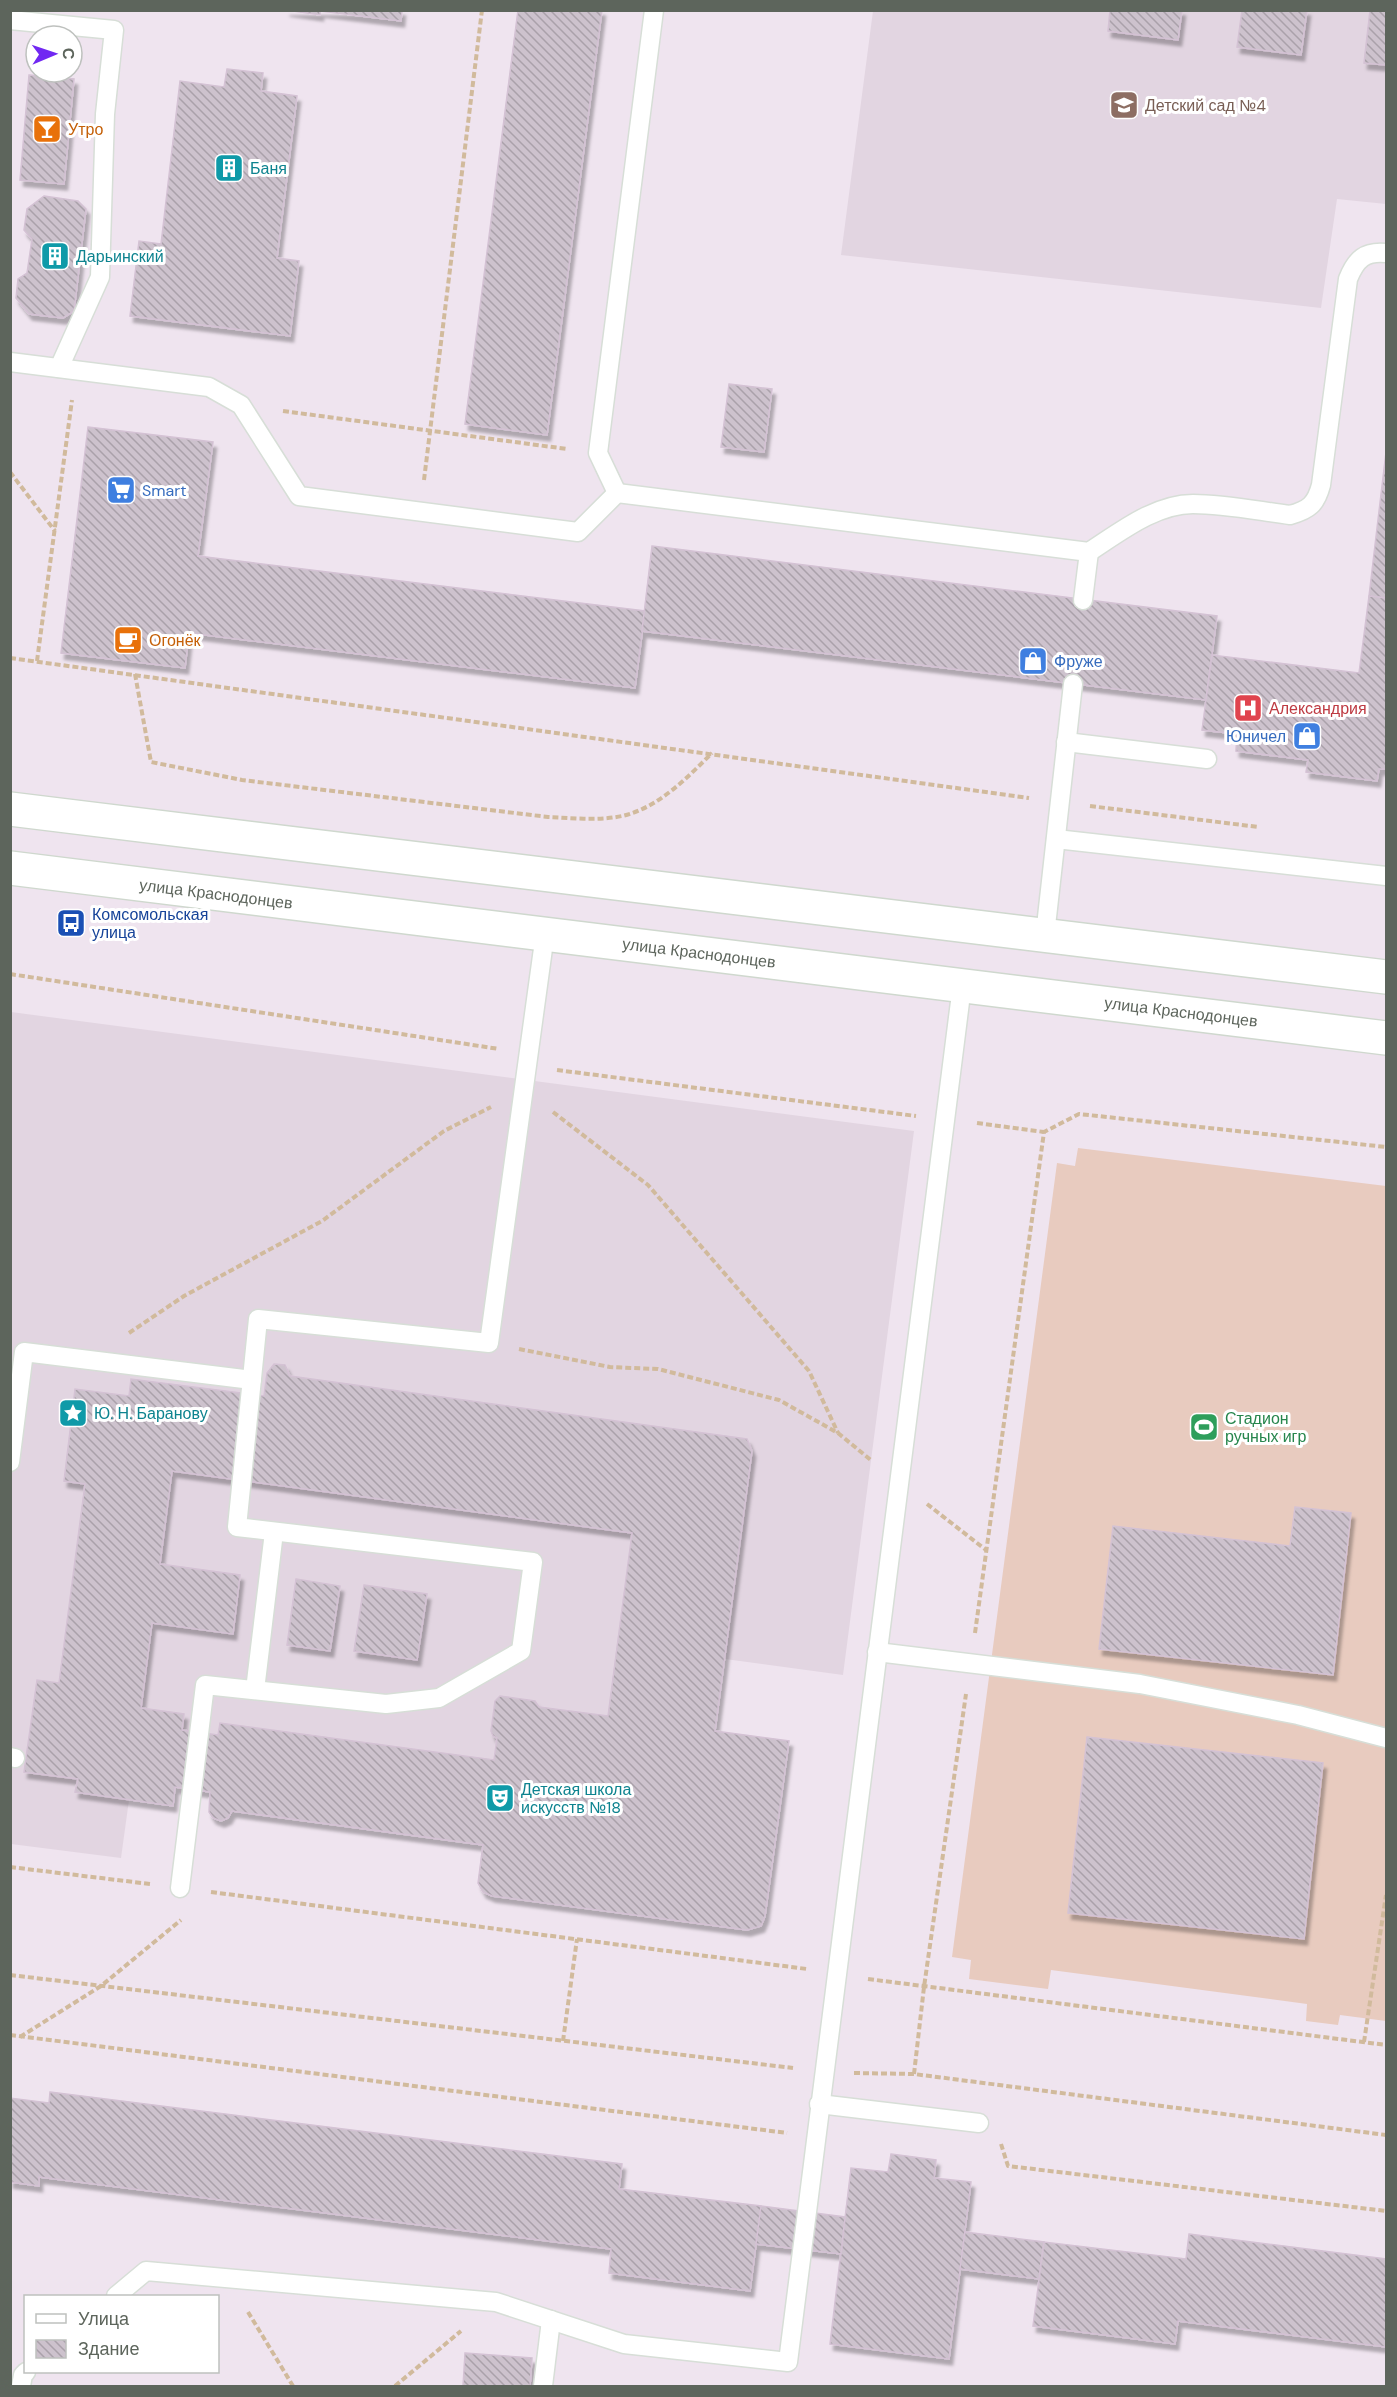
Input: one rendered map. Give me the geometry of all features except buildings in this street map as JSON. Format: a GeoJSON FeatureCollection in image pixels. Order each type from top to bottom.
{"type":"FeatureCollection","features":[{"type":"Feature","properties":{"kind":"main road"},"geometry":{"type":"LineString","coordinates":[[10,809],[1386,977]]}},
{"type":"Feature","properties":{"kind":"main road","name":"улица Краснодонцев"},"geometry":{"type":"LineString","coordinates":[[10,868],[1386,1038]]}},
{"type":"Feature","properties":{"kind":"lane"},"geometry":{"type":"LineString","coordinates":[[617,493],[598,453],[654,10]]}},
{"type":"Feature","properties":{"kind":"lane"},"geometry":{"type":"LineString","coordinates":[[10,20],[114,30],[105,114],[100,277],[68,369]]}},
{"type":"Feature","properties":{"kind":"lane"},"geometry":{"type":"LineString","coordinates":[[617,493],[1089,552],[1132,523],[1157,512],[1192,504],[1290,515],[1305,511],[1316,502],[1321,484],[1348,279],[1360,257],[1368,253],[1386,253]]}},
{"type":"Feature","properties":{"kind":"lane"},"geometry":{"type":"LineString","coordinates":[[10,362],[209,387],[241,405],[299,496],[578,532],[617,493]]}},
{"type":"Feature","properties":{"kind":"lane"},"geometry":{"type":"LineString","coordinates":[[1083,600],[1089,552]]}},
{"type":"Feature","properties":{"kind":"lane"},"geometry":{"type":"LineString","coordinates":[[1045,935],[1073,684]]}},
{"type":"Feature","properties":{"kind":"lane"},"geometry":{"type":"LineString","coordinates":[[1066,742],[1207,759]]}},
{"type":"Feature","properties":{"kind":"lane"},"geometry":{"type":"LineString","coordinates":[[1056,839],[1386,876]]}},
{"type":"Feature","properties":{"kind":"lane"},"geometry":{"type":"LineString","coordinates":[[180,1888],[205,1685],[386,1704],[439,1698],[521,1651],[533,1562],[237,1527],[258,1319],[489,1343],[545,934]]}},
{"type":"Feature","properties":{"kind":"lane"},"geometry":{"type":"LineString","coordinates":[[117,2295],[146,2271],[496,2302],[624,2344],[788,2362],[962,986]]}},
{"type":"Feature","properties":{"kind":"lane"},"geometry":{"type":"LineString","coordinates":[[10,1462],[24,1352],[252,1380]]}},
{"type":"Feature","properties":{"kind":"lane"},"geometry":{"type":"LineString","coordinates":[[255,1690],[274,1532]]}},
{"type":"Feature","properties":{"kind":"lane"},"geometry":{"type":"LineString","coordinates":[[877,1652],[1140,1684],[1298,1715],[1386,1738]]}},
{"type":"Feature","properties":{"kind":"lane"},"geometry":{"type":"LineString","coordinates":[[819,2104],[979,2123]]}},
{"type":"Feature","properties":{"kind":"lane"},"geometry":{"type":"LineString","coordinates":[[543,2386],[551,2320]]}},
{"type":"Feature","properties":{"kind":"path"},"geometry":{"type":"LineString","coordinates":[[420,511],[482,10]]}},
{"type":"Feature","properties":{"kind":"path"},"geometry":{"type":"LineString","coordinates":[[37,661],[55,531],[68,369]]}},
{"type":"Feature","properties":{"kind":"path"},"geometry":{"type":"LineString","coordinates":[[241,405],[598,453]]}},
{"type":"Feature","properties":{"kind":"path"},"geometry":{"type":"LineString","coordinates":[[10,472],[55,531]]}},
{"type":"Feature","properties":{"kind":"path"},"geometry":{"type":"LineString","coordinates":[[10,658],[1059,802],[1261,827]]}},
{"type":"Feature","properties":{"kind":"path"},"geometry":{"type":"LineString","coordinates":[[135,674],[151,762],[242,780],[548,817],[597,819],[624,816],[656,800],[682,783],[712,753]]}},
{"type":"Feature","properties":{"kind":"path"},"geometry":{"type":"LineString","coordinates":[[10,974],[497,1048],[564,1072],[1044,1132],[1078,1114],[1386,1147]]}},
{"type":"Feature","properties":{"kind":"path"},"geometry":{"type":"LineString","coordinates":[[914,2074],[924,1987],[1044,1132]]}},
{"type":"Feature","properties":{"kind":"path"},"geometry":{"type":"LineString","coordinates":[[489,1343],[610,1367],[658,1369],[778,1400],[838,1433],[986,1550]]}},
{"type":"Feature","properties":{"kind":"path"},"geometry":{"type":"LineString","coordinates":[[10,1867],[1386,2045]]}},
{"type":"Feature","properties":{"kind":"path"},"geometry":{"type":"LineString","coordinates":[[205,1899],[214,1892]]}},
{"type":"Feature","properties":{"kind":"path"},"geometry":{"type":"LineString","coordinates":[[1364,2042],[1386,1894]]}},
{"type":"Feature","properties":{"kind":"path"},"geometry":{"type":"LineString","coordinates":[[20,2037],[101,1986],[188,1914]]}},
{"type":"Feature","properties":{"kind":"path"},"geometry":{"type":"LineString","coordinates":[[563,2041],[577,1939]]}},
{"type":"Feature","properties":{"kind":"path"},"geometry":{"type":"LineString","coordinates":[[10,1975],[824,2072],[914,2074],[1386,2135]]}},
{"type":"Feature","properties":{"kind":"path"},"geometry":{"type":"LineString","coordinates":[[10,2035],[816,2137]]}},
{"type":"Feature","properties":{"kind":"path"},"geometry":{"type":"LineString","coordinates":[[980,2083],[984,2093]]}},
{"type":"Feature","properties":{"kind":"path"},"geometry":{"type":"LineString","coordinates":[[997,2134],[1008,2166],[1386,2211]]}},
{"type":"Feature","properties":{"kind":"path"},"geometry":{"type":"LineString","coordinates":[[227,2278],[293,2386]]}},
{"type":"Feature","properties":{"kind":"path"},"geometry":{"type":"LineString","coordinates":[[395,2386],[496,2302]]}},
{"type":"Feature","properties":{"kind":"shaded area","name":"Детский сад №4"},"geometry":{"type":"Polygon","coordinates":[[[873,11],[1386,11],[1386,204],[1337,199],[1321,308],[841,255],[873,11]]]}},
{"type":"Feature","properties":{"kind":"shaded area"},"geometry":{"type":"Polygon","coordinates":[[[11,1012],[914,1131],[843,1675],[725,1659],[715,1731],[789,1741],[765,1916],[761,1926],[747,1930],[491,1896],[483,1892],[478,1883],[482,1845],[232,1811],[228,1818],[217,1820],[209,1812],[210,1792],[175,1787],[173,1806],[129,1800],[121,1858],[11,1844],[11,1012]]]}},
{"type":"Feature","properties":{"kind":"shaded area","name":"Стадион ручных игр"},"geometry":{"type":"Polygon","coordinates":[[[1078,1148],[1386,1186],[1386,2021],[1340,2015],[1338,2025],[1306,2021],[1307,2004],[1051,1970],[1048,1989],[969,1979],[971,1960],[952,1957],[1057,1163],[1075,1166],[1078,1148]]]}},
{"type":"Feature","properties":{"kind":"place","name":"Детский сад №4"},"geometry":{"type":"Point","coordinates":[1124,105]}},
{"type":"Feature","properties":{"kind":"place","name":"Утро"},"geometry":{"type":"Point","coordinates":[47,129]}},
{"type":"Feature","properties":{"kind":"place","name":"Баня"},"geometry":{"type":"Point","coordinates":[229,168]}},
{"type":"Feature","properties":{"kind":"place","name":"Дарьинский"},"geometry":{"type":"Point","coordinates":[55,256]}},
{"type":"Feature","properties":{"kind":"place","name":"Smart"},"geometry":{"type":"Point","coordinates":[121,490]}},
{"type":"Feature","properties":{"kind":"place","name":"Огонёк"},"geometry":{"type":"Point","coordinates":[128,640]}},
{"type":"Feature","properties":{"kind":"place","name":"Фруже"},"geometry":{"type":"Point","coordinates":[1033,661]}},
{"type":"Feature","properties":{"kind":"place","name":"Александрия"},"geometry":{"type":"Point","coordinates":[1248,708]}},
{"type":"Feature","properties":{"kind":"place","name":"Юничел"},"geometry":{"type":"Point","coordinates":[1307,736]}},
{"type":"Feature","properties":{"kind":"place","name":"Комсомольская улица"},"geometry":{"type":"Point","coordinates":[71,923]}},
{"type":"Feature","properties":{"kind":"place","name":"Ю. Н. Баранову"},"geometry":{"type":"Point","coordinates":[73,1413]}},
{"type":"Feature","properties":{"kind":"place","name":"Стадион ручных игр"},"geometry":{"type":"Point","coordinates":[1204,1427]}},
{"type":"Feature","properties":{"kind":"place","name":"Детская школа искусств №18"},"geometry":{"type":"Point","coordinates":[500,1798]}}]}
